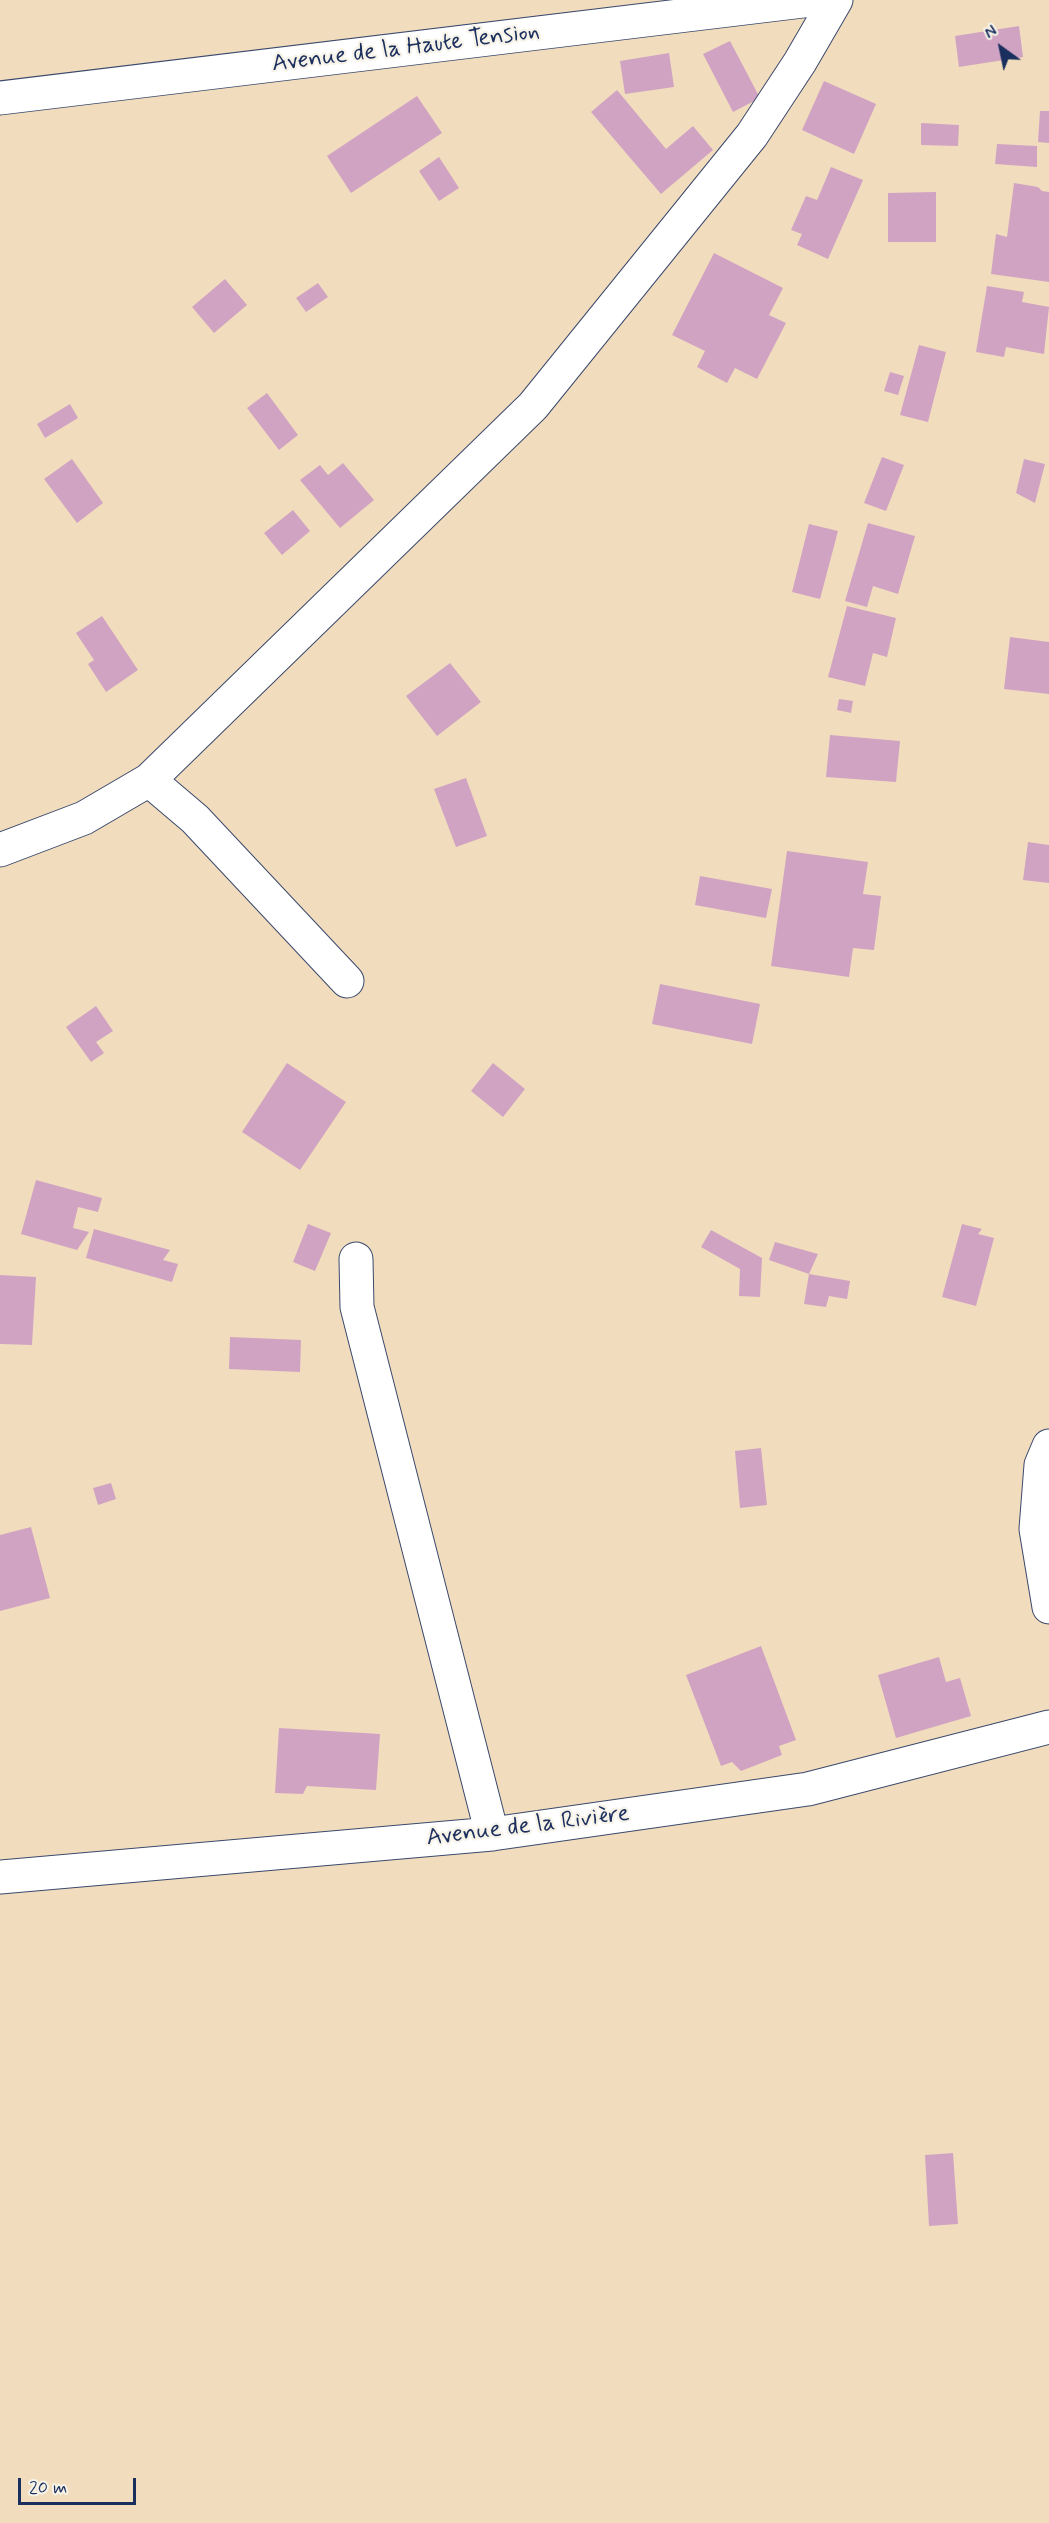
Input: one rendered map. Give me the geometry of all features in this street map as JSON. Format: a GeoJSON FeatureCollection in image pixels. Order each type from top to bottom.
{"type":"FeatureCollection","features":[{"type":"Feature","properties":{"kind":"street","name":"Avenue de la Haute Tension"},"geometry":{"type":"LineString","coordinates":[[0,98],[811,0]]}},
{"type":"Feature","properties":{"kind":"street"},"geometry":{"type":"LineString","coordinates":[[0,850],[84,818],[149,780],[533,406],[752,135],[800,62],[836,0]]}},
{"type":"Feature","properties":{"kind":"street"},"geometry":{"type":"LineString","coordinates":[[149,780],[195,819],[347,981]]}},
{"type":"Feature","properties":{"kind":"street"},"geometry":{"type":"LineString","coordinates":[[356,1259],[357,1307],[492,1834]]}},
{"type":"Feature","properties":{"kind":"street"},"geometry":{"type":"LineString","coordinates":[[1049,1446],[1041,1465],[1036,1529],[1049,1607]]}},
{"type":"Feature","properties":{"kind":"street","name":"Avenue de la Rivière"},"geometry":{"type":"LineString","coordinates":[[0,1876],[492,1834],[808,1789],[1049,1727]]}},
{"type":"Feature","properties":{"kind":"building"},"geometry":{"type":"Polygon","coordinates":[[[1019,26],[1023,57],[959,67],[955,36],[1019,26]]]}},
{"type":"Feature","properties":{"kind":"building"},"geometry":{"type":"Polygon","coordinates":[[[730,41],[760,98],[733,112],[703,54],[730,41]]]}},
{"type":"Feature","properties":{"kind":"building"},"geometry":{"type":"Polygon","coordinates":[[[669,53],[674,87],[625,94],[620,61],[669,53]]]}},
{"type":"Feature","properties":{"kind":"building"},"geometry":{"type":"Polygon","coordinates":[[[824,81],[876,104],[854,154],[802,130],[824,81]]]}},
{"type":"Feature","properties":{"kind":"building"},"geometry":{"type":"Polygon","coordinates":[[[617,90],[666,149],[693,126],[713,150],[661,194],[591,112],[617,90]]]}},
{"type":"Feature","properties":{"kind":"building"},"geometry":{"type":"Polygon","coordinates":[[[417,96],[442,133],[351,193],[327,156],[417,96]]]}},
{"type":"Feature","properties":{"kind":"building"},"geometry":{"type":"Polygon","coordinates":[[[1040,111],[1049,111],[1049,143],[1038,142],[1040,111]]]}},
{"type":"Feature","properties":{"kind":"building"},"geometry":{"type":"Polygon","coordinates":[[[921,123],[959,125],[958,146],[921,145],[921,123]]]}},
{"type":"Feature","properties":{"kind":"building"},"geometry":{"type":"Polygon","coordinates":[[[997,144],[1037,146],[1037,167],[995,164],[997,144]]]}},
{"type":"Feature","properties":{"kind":"building"},"geometry":{"type":"Polygon","coordinates":[[[439,157],[459,188],[439,201],[419,171],[439,157]]]}},
{"type":"Feature","properties":{"kind":"building"},"geometry":{"type":"Polygon","coordinates":[[[831,167],[863,180],[828,259],[797,245],[802,234],[791,230],[806,196],[817,200],[831,167]]]}},
{"type":"Feature","properties":{"kind":"building"},"geometry":{"type":"Polygon","coordinates":[[[1014,183],[1038,187],[1042,191],[1049,192],[1049,282],[991,274],[996,234],[1007,237],[1014,183]]]}},
{"type":"Feature","properties":{"kind":"building"},"geometry":{"type":"Polygon","coordinates":[[[936,192],[936,242],[888,242],[888,193],[936,192]]]}},
{"type":"Feature","properties":{"kind":"building"},"geometry":{"type":"Polygon","coordinates":[[[714,253],[783,288],[769,315],[786,323],[757,379],[735,368],[727,383],[697,367],[705,351],[672,335],[714,253]]]}},
{"type":"Feature","properties":{"kind":"building"},"geometry":{"type":"Polygon","coordinates":[[[225,279],[247,305],[214,333],[192,307],[225,279]]]}},
{"type":"Feature","properties":{"kind":"building"},"geometry":{"type":"Polygon","coordinates":[[[318,283],[328,297],[306,312],[296,298],[318,283]]]}},
{"type":"Feature","properties":{"kind":"building"},"geometry":{"type":"Polygon","coordinates":[[[987,286],[1024,292],[1022,302],[1049,307],[1044,354],[1006,347],[1004,357],[976,352],[987,286]]]}},
{"type":"Feature","properties":{"kind":"building"},"geometry":{"type":"Polygon","coordinates":[[[919,345],[946,352],[928,422],[900,415],[919,345]]]}},
{"type":"Feature","properties":{"kind":"building"},"geometry":{"type":"Polygon","coordinates":[[[890,372],[904,376],[898,395],[884,391],[890,372]]]}},
{"type":"Feature","properties":{"kind":"building"},"geometry":{"type":"Polygon","coordinates":[[[267,393],[298,435],[279,450],[247,408],[267,393]]]}},
{"type":"Feature","properties":{"kind":"building"},"geometry":{"type":"Polygon","coordinates":[[[70,404],[78,418],[45,438],[37,424],[70,404]]]}},
{"type":"Feature","properties":{"kind":"building"},"geometry":{"type":"Polygon","coordinates":[[[882,457],[904,465],[886,511],[864,503],[882,457]]]}},
{"type":"Feature","properties":{"kind":"building"},"geometry":{"type":"Polygon","coordinates":[[[72,459],[103,503],[77,523],[44,479],[72,459]]]}},
{"type":"Feature","properties":{"kind":"building"},"geometry":{"type":"Polygon","coordinates":[[[1024,459],[1045,464],[1035,503],[1016,493],[1024,459]]]}},
{"type":"Feature","properties":{"kind":"building"},"geometry":{"type":"Polygon","coordinates":[[[343,463],[374,500],[340,528],[300,480],[320,465],[328,475],[343,463]]]}},
{"type":"Feature","properties":{"kind":"building"},"geometry":{"type":"Polygon","coordinates":[[[293,510],[310,531],[282,555],[264,533],[293,510]]]}},
{"type":"Feature","properties":{"kind":"building"},"geometry":{"type":"Polygon","coordinates":[[[868,523],[915,536],[898,594],[873,586],[867,607],[845,601],[868,523]]]}},
{"type":"Feature","properties":{"kind":"building"},"geometry":{"type":"Polygon","coordinates":[[[809,524],[838,531],[820,599],[792,592],[809,524]]]}},
{"type":"Feature","properties":{"kind":"building"},"geometry":{"type":"Polygon","coordinates":[[[847,606],[896,618],[887,657],[873,653],[865,686],[828,677],[847,606]]]}},
{"type":"Feature","properties":{"kind":"building"},"geometry":{"type":"Polygon","coordinates":[[[102,616],[138,670],[106,692],[88,664],[94,660],[76,633],[102,616]]]}},
{"type":"Feature","properties":{"kind":"building"},"geometry":{"type":"Polygon","coordinates":[[[1010,637],[1049,642],[1049,694],[1004,689],[1010,637]]]}},
{"type":"Feature","properties":{"kind":"building"},"geometry":{"type":"Polygon","coordinates":[[[450,663],[481,702],[437,736],[406,696],[450,663]]]}},
{"type":"Feature","properties":{"kind":"building"},"geometry":{"type":"Polygon","coordinates":[[[839,699],[853,701],[851,713],[837,710],[839,699]]]}},
{"type":"Feature","properties":{"kind":"building"},"geometry":{"type":"Polygon","coordinates":[[[830,735],[900,741],[896,782],[826,777],[830,735]]]}},
{"type":"Feature","properties":{"kind":"building"},"geometry":{"type":"Polygon","coordinates":[[[466,778],[487,836],[456,847],[434,789],[466,778]]]}},
{"type":"Feature","properties":{"kind":"building"},"geometry":{"type":"Polygon","coordinates":[[[1028,842],[1049,845],[1049,883],[1023,880],[1028,842]]]}},
{"type":"Feature","properties":{"kind":"building"},"geometry":{"type":"Polygon","coordinates":[[[787,851],[868,862],[863,894],[881,896],[874,950],[853,948],[849,977],[771,966],[787,851]]]}},
{"type":"Feature","properties":{"kind":"building"},"geometry":{"type":"Polygon","coordinates":[[[700,876],[772,889],[766,918],[695,905],[700,876]]]}},
{"type":"Feature","properties":{"kind":"building"},"geometry":{"type":"Polygon","coordinates":[[[660,984],[760,1004],[752,1044],[652,1024],[660,984]]]}},
{"type":"Feature","properties":{"kind":"building"},"geometry":{"type":"Polygon","coordinates":[[[96,1006],[113,1031],[96,1042],[104,1053],[91,1062],[66,1027],[96,1006]]]}},
{"type":"Feature","properties":{"kind":"building"},"geometry":{"type":"Polygon","coordinates":[[[287,1063],[346,1102],[300,1170],[242,1132],[287,1063]]]}},
{"type":"Feature","properties":{"kind":"building"},"geometry":{"type":"Polygon","coordinates":[[[493,1063],[525,1089],[503,1117],[471,1091],[493,1063]]]}},
{"type":"Feature","properties":{"kind":"building"},"geometry":{"type":"Polygon","coordinates":[[[36,1180],[102,1198],[98,1212],[78,1207],[73,1228],[89,1232],[77,1250],[21,1234],[36,1180]]]}},
{"type":"Feature","properties":{"kind":"building"},"geometry":{"type":"Polygon","coordinates":[[[308,1224],[331,1233],[315,1271],[293,1262],[308,1224]]]}},
{"type":"Feature","properties":{"kind":"building"},"geometry":{"type":"Polygon","coordinates":[[[962,1224],[982,1229],[978,1234],[994,1238],[976,1306],[942,1297],[962,1224]]]}},
{"type":"Feature","properties":{"kind":"building"},"geometry":{"type":"Polygon","coordinates":[[[94,1229],[170,1250],[163,1260],[178,1264],[172,1282],[86,1258],[94,1229]]]}},
{"type":"Feature","properties":{"kind":"building"},"geometry":{"type":"Polygon","coordinates":[[[711,1230],[762,1258],[760,1297],[739,1296],[740,1269],[701,1247],[711,1230]]]}},
{"type":"Feature","properties":{"kind":"building"},"geometry":{"type":"Polygon","coordinates":[[[775,1242],[818,1254],[809,1274],[769,1260],[775,1242]]]}},
{"type":"Feature","properties":{"kind":"building"},"geometry":{"type":"Polygon","coordinates":[[[809,1274],[850,1281],[847,1299],[829,1296],[826,1307],[804,1304],[809,1274]]]}},
{"type":"Feature","properties":{"kind":"building"},"geometry":{"type":"Polygon","coordinates":[[[0,1275],[36,1277],[32,1345],[0,1344],[0,1275]]]}},
{"type":"Feature","properties":{"kind":"building"},"geometry":{"type":"Polygon","coordinates":[[[230,1337],[301,1340],[300,1372],[229,1369],[230,1337]]]}},
{"type":"Feature","properties":{"kind":"building"},"geometry":{"type":"Polygon","coordinates":[[[761,1448],[767,1505],[740,1508],[735,1451],[761,1448]]]}},
{"type":"Feature","properties":{"kind":"building"},"geometry":{"type":"Polygon","coordinates":[[[111,1483],[116,1499],[98,1505],[93,1488],[111,1483]]]}},
{"type":"Feature","properties":{"kind":"building"},"geometry":{"type":"Polygon","coordinates":[[[31,1527],[50,1598],[0,1611],[0,1535],[31,1527]]]}},
{"type":"Feature","properties":{"kind":"building"},"geometry":{"type":"Polygon","coordinates":[[[761,1646],[796,1740],[779,1746],[782,1755],[741,1771],[732,1762],[721,1766],[686,1675],[761,1646]]]}},
{"type":"Feature","properties":{"kind":"building"},"geometry":{"type":"Polygon","coordinates":[[[939,1657],[946,1682],[960,1678],[971,1716],[896,1738],[878,1675],[939,1657]]]}},
{"type":"Feature","properties":{"kind":"building"},"geometry":{"type":"Polygon","coordinates":[[[279,1728],[380,1734],[376,1790],[307,1786],[303,1794],[275,1793],[279,1728]]]}},
{"type":"Feature","properties":{"kind":"building"},"geometry":{"type":"Polygon","coordinates":[[[953,2153],[958,2224],[929,2226],[925,2155],[953,2153]]]}}]}
